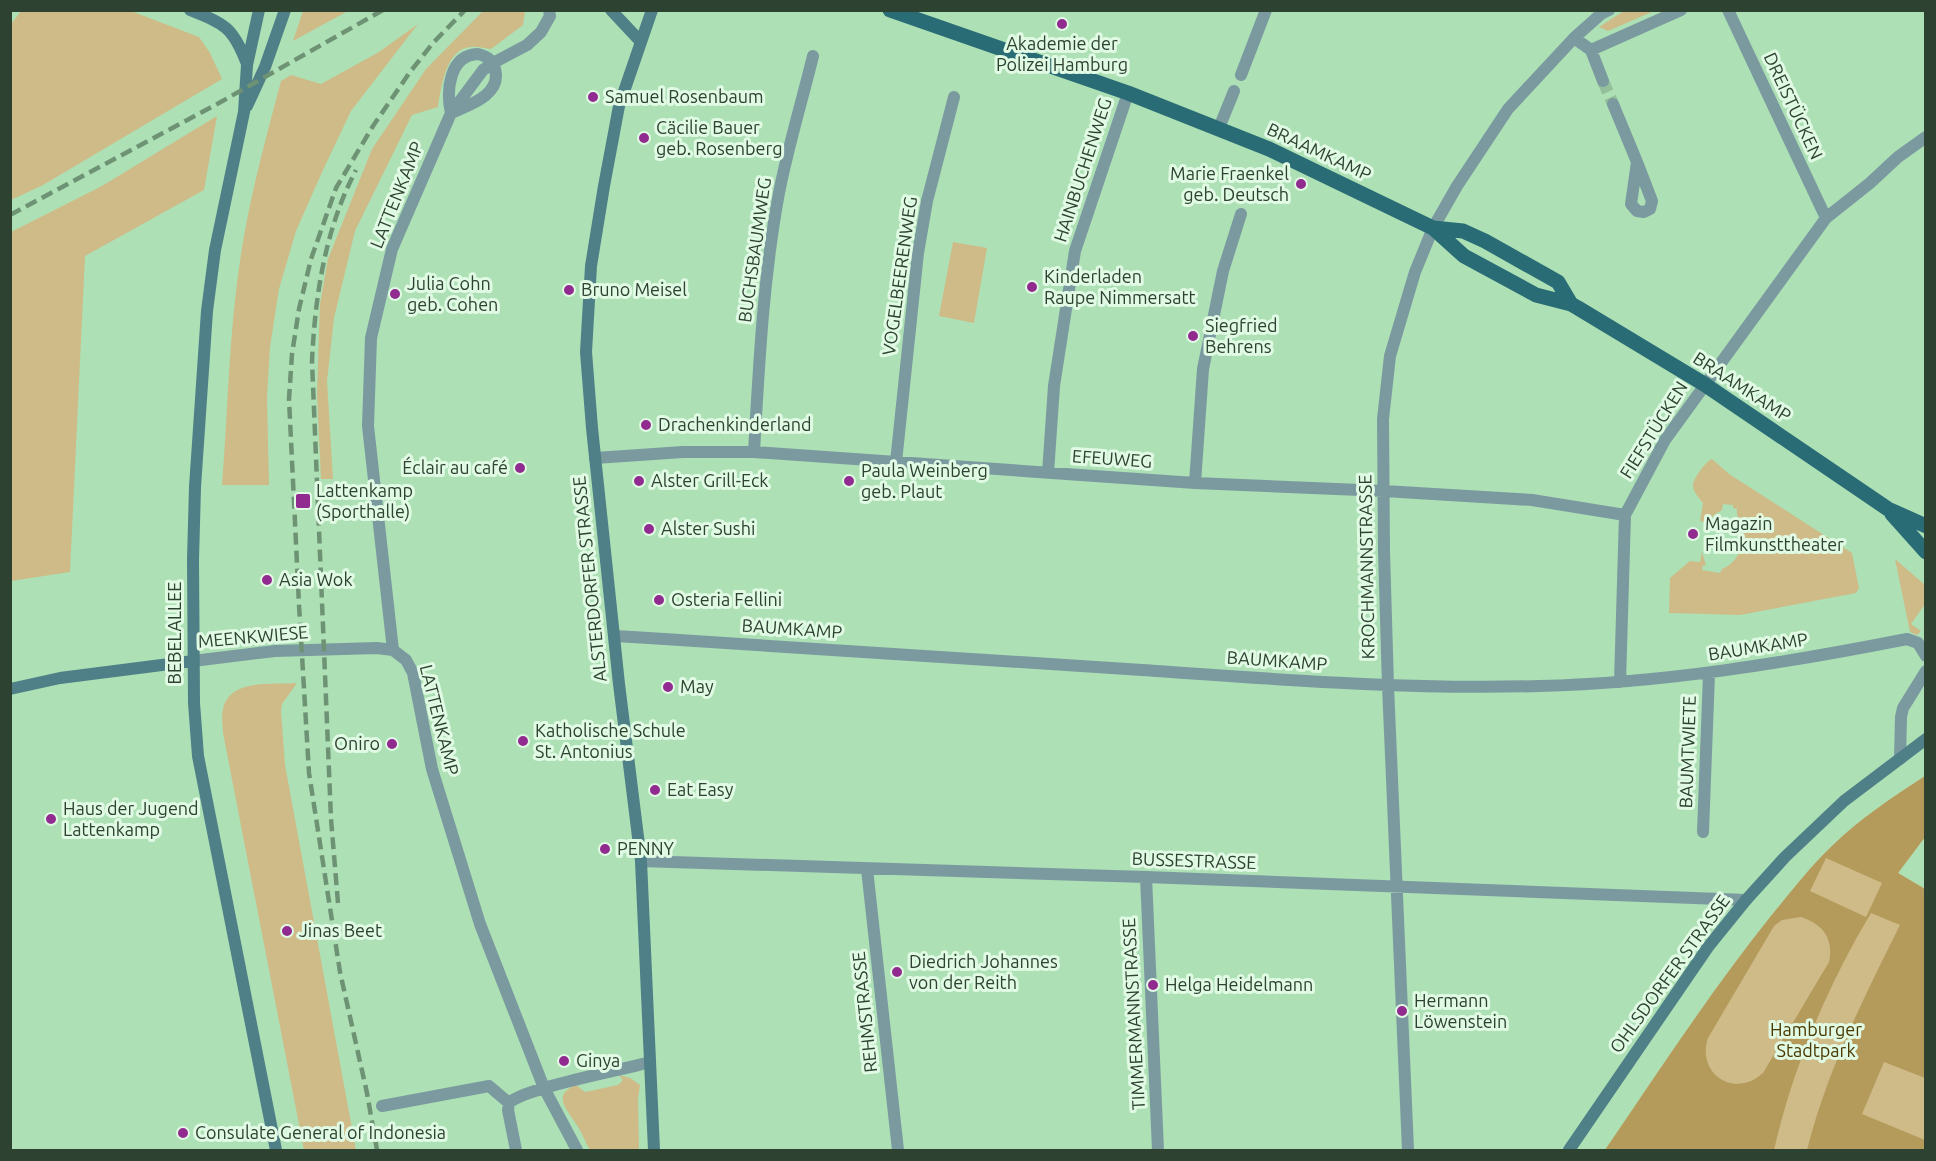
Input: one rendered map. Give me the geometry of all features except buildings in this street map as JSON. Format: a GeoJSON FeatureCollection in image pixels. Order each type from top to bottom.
{"type":"FeatureCollection","features":[{"type":"Feature","properties":{"kind":"main road","name":"BRAAMKAMP"},"geometry":{"type":"LineString","coordinates":[[890,10],[1128,93],[1219,128],[1269,149],[1433,228],[1464,256],[1536,295],[1571,304],[1704,384],[1888,509],[1926,526]]}},
{"type":"Feature","properties":{"kind":"main road","name":"BRAAMKAMP"},"geometry":{"type":"LineString","coordinates":[[1433,228],[1463,231],[1485,241],[1558,282],[1571,304]]}},
{"type":"Feature","properties":{"kind":"main road","name":"BRAAMKAMP"},"geometry":{"type":"LineString","coordinates":[[1888,509],[1926,552]]}},
{"type":"Feature","properties":{"kind":"street"},"geometry":{"type":"LineString","coordinates":[[190,10],[226,27],[239,43],[247,65]]}},
{"type":"Feature","properties":{"kind":"street","name":"BEBELALLEE"},"geometry":{"type":"LineString","coordinates":[[259,10],[247,65],[244,112],[215,250],[207,311],[195,487],[193,661],[198,756],[276,1150]]}},
{"type":"Feature","properties":{"kind":"street","name":"BEBELALLEE"},"geometry":{"type":"LineString","coordinates":[[244,112],[265,67],[285,10]]}},
{"type":"Feature","properties":{"kind":"street","name":"LATTENKAMP"},"geometry":{"type":"LineString","coordinates":[[549,10],[546,26],[536,38],[493,63],[476,78],[451,113],[392,249],[371,338],[368,426],[393,650],[406,660],[413,672],[432,770],[480,924],[544,1088],[577,1150]]}},
{"type":"Feature","properties":{"kind":"street"},"geometry":{"type":"LineString","coordinates":[[611,10],[640,41]]}},
{"type":"Feature","properties":{"kind":"street","name":"ALSTERDORFER STRASSE"},"geometry":{"type":"LineString","coordinates":[[651,10],[619,106],[591,266],[586,352],[619,684],[641,861],[654,1150]]}},
{"type":"Feature","properties":{"kind":"street"},"geometry":{"type":"LineString","coordinates":[[1241,75],[1266,10]]}},
{"type":"Feature","properties":{"kind":"street","name":"KROCHMANNSTRASSE"},"geometry":{"type":"LineString","coordinates":[[1408,1150],[1388,686],[1383,419],[1390,356],[1415,272],[1433,228],[1453,193],[1508,109],[1574,38],[1601,14],[1609,10]]}},
{"type":"Feature","properties":{"kind":"street"},"geometry":{"type":"LineString","coordinates":[[1591,50],[1681,10]]}},
{"type":"Feature","properties":{"kind":"street","name":"DREISTÜCKEN"},"geometry":{"type":"LineString","coordinates":[[1728,10],[1826,218]]}},
{"type":"Feature","properties":{"kind":"street"},"geometry":{"type":"LineString","coordinates":[[1574,38],[1591,50],[1603,81]]}},
{"type":"Feature","properties":{"kind":"street","name":"LATTENKAMP"},"geometry":{"type":"LineString","coordinates":[[451,113],[448,91],[452,76],[460,61],[469,55],[478,54],[486,56],[493,63]]}},
{"type":"Feature","properties":{"kind":"street","name":"BUCHSBAUMWEG"},"geometry":{"type":"LineString","coordinates":[[754,452],[760,338],[770,249],[780,192],[813,56]]}},
{"type":"Feature","properties":{"kind":"street"},"geometry":{"type":"LineString","coordinates":[[451,113],[481,99],[493,87],[496,74],[493,63]]}},
{"type":"Feature","properties":{"kind":"street"},"geometry":{"type":"LineString","coordinates":[[1219,128],[1234,91]]}},
{"type":"Feature","properties":{"kind":"street","name":"HAINBUCHENWEG"},"geometry":{"type":"LineString","coordinates":[[1048,473],[1054,386],[1075,251],[1128,93]]}},
{"type":"Feature","properties":{"kind":"street","name":"VOGELBEERENWEG"},"geometry":{"type":"LineString","coordinates":[[896,462],[918,253],[927,201],[954,97]]}},
{"type":"Feature","properties":{"kind":"street"},"geometry":{"type":"LineString","coordinates":[[1613,104],[1637,162]]}},
{"type":"Feature","properties":{"kind":"street","name":"FIEFSTÜCKEN"},"geometry":{"type":"LineString","coordinates":[[1620,682],[1625,515],[1665,440],[1826,218],[1898,157],[1926,137]]}},
{"type":"Feature","properties":{"kind":"street"},"geometry":{"type":"LineString","coordinates":[[1195,483],[1203,369],[1222,271],[1241,214]]}},
{"type":"Feature","properties":{"kind":"street","name":"EFEUWEG"},"geometry":{"type":"LineString","coordinates":[[595,458],[683,452],[754,452],[1195,483],[1384,490],[1532,500],[1625,515]]}},
{"type":"Feature","properties":{"kind":"street","name":"BAUMKAMP"},"geometry":{"type":"LineString","coordinates":[[615,636],[1388,686],[1519,687],[1620,682],[1709,674],[1907,639],[1918,643],[1926,656]]}},
{"type":"Feature","properties":{"kind":"street","name":"MEENKWIESE"},"geometry":{"type":"LineString","coordinates":[[10,689],[60,678],[275,651],[363,648],[393,650]]}},
{"type":"Feature","properties":{"kind":"street"},"geometry":{"type":"LineString","coordinates":[[1900,759],[1903,708],[1926,671]]}},
{"type":"Feature","properties":{"kind":"street","name":"BAUMTWIETE"},"geometry":{"type":"LineString","coordinates":[[1703,832],[1709,674]]}},
{"type":"Feature","properties":{"kind":"street","name":"OHLSDORFER STRASSE"},"geometry":{"type":"LineString","coordinates":[[1569,1150],[1708,947],[1746,900],[1785,858],[1844,801],[1926,739]]}},
{"type":"Feature","properties":{"kind":"street","name":"BUSSESTRASSE"},"geometry":{"type":"LineString","coordinates":[[641,861],[1146,877],[1746,900]]}},
{"type":"Feature","properties":{"kind":"street","name":"REHMSTRASSE"},"geometry":{"type":"LineString","coordinates":[[867,869],[898,1150]]}},
{"type":"Feature","properties":{"kind":"street","name":"TIMMERMANNSTRASSE"},"geometry":{"type":"LineString","coordinates":[[1146,877],[1158,1150]]}},
{"type":"Feature","properties":{"kind":"street"},"geometry":{"type":"LineString","coordinates":[[509,1103],[514,1098],[544,1088],[650,1062]]}},
{"type":"Feature","properties":{"kind":"street"},"geometry":{"type":"LineString","coordinates":[[382,1106],[489,1086],[509,1103],[516,1150]]}},
{"type":"Feature","properties":{"kind":"green space"},"geometry":{"type":"Polygon","coordinates":[[[303,10],[348,11],[293,41],[303,10]]]}},
{"type":"Feature","properties":{"kind":"green space"},"geometry":{"type":"Polygon","coordinates":[[[21,11],[131,11],[199,37],[210,53],[222,79],[43,185],[11,200],[11,24],[21,11]]]}},
{"type":"Feature","properties":{"kind":"green space"},"geometry":{"type":"Polygon","coordinates":[[[483,11],[525,11],[523,25],[491,49],[471,47],[463,49],[450,61],[438,107],[412,115],[355,231],[334,318],[327,381],[333,479],[321,479],[317,394],[320,304],[328,259],[372,149],[426,69],[483,11]]]}},
{"type":"Feature","properties":{"kind":"green space"},"geometry":{"type":"Polygon","coordinates":[[[1624,11],[1654,11],[1608,31],[1599,27],[1624,11]]]}},
{"type":"Feature","properties":{"kind":"green space"},"geometry":{"type":"Polygon","coordinates":[[[418,24],[351,111],[296,231],[279,289],[270,347],[267,398],[269,485],[222,485],[231,340],[241,254],[254,188],[281,81],[291,75],[321,84],[379,52],[418,24]]]}},
{"type":"Feature","properties":{"kind":"green space"},"geometry":{"type":"Polygon","coordinates":[[[217,116],[204,190],[85,256],[70,572],[11,581],[11,232],[102,186],[217,116]]]}},
{"type":"Feature","properties":{"kind":"green space"},"geometry":{"type":"Polygon","coordinates":[[[953,242],[987,248],[974,323],[939,316],[953,242]]]}},
{"type":"Feature","properties":{"kind":"green space"},"geometry":{"type":"Polygon","coordinates":[[[1712,459],[1729,474],[1852,553],[1859,588],[1856,593],[1740,615],[1669,613],[1670,578],[1690,561],[1700,562],[1702,552],[1706,566],[1703,565],[1702,570],[1720,573],[1736,558],[1742,546],[1742,527],[1737,509],[1733,508],[1733,505],[1723,504],[1722,510],[1708,523],[1700,521],[1703,503],[1694,491],[1693,483],[1703,467],[1712,459]]]}},
{"type":"Feature","properties":{"kind":"green space"},"geometry":{"type":"Polygon","coordinates":[[[1895,559],[1925,585],[1925,604],[1911,624],[1921,631],[1917,635],[1910,632],[1895,559]]]}},
{"type":"Feature","properties":{"kind":"green space"},"geometry":{"type":"Polygon","coordinates":[[[297,683],[282,704],[285,765],[356,1150],[304,1150],[223,733],[223,709],[227,699],[234,692],[254,685],[297,683]]]}},
{"type":"Feature","properties":{"kind":"green space","name":"Hamburger Stadtpark"},"geometry":{"type":"Polygon","coordinates":[[[1925,776],[1925,837],[1898,873],[1925,889],[1925,1150],[1605,1150],[1727,973],[1807,872],[1853,827],[1925,776]]]}},
{"type":"Feature","properties":{"kind":"green space"},"geometry":{"type":"Polygon","coordinates":[[[619,1075],[630,1078],[640,1085],[639,1150],[590,1150],[565,1108],[564,1093],[576,1085],[585,1092],[618,1085],[623,1080],[619,1075]]]}},
{"type":"Feature","properties":{"kind":"shaded area","name":"Hamburger Stadtpark"},"geometry":{"type":"Polygon","coordinates":[[[1925,776],[1925,837],[1898,873],[1925,889],[1925,1078],[1884,1062],[1862,1114],[1925,1140],[1925,1150],[1807,1150],[1835,1064],[1900,925],[1871,913],[1840,970],[1813,1028],[1791,1088],[1774,1150],[1605,1150],[1727,973],[1800,881],[1853,827],[1925,776]],[[1826,858],[1810,891],[1866,917],[1882,883],[1826,858]],[[1801,917],[1782,920],[1774,926],[1708,1038],[1706,1051],[1708,1062],[1720,1079],[1741,1084],[1763,1073],[1829,962],[1830,946],[1825,934],[1821,928],[1801,917]]]}},
{"type":"Feature","properties":{"kind":"tunnel"},"geometry":{"type":"LineString","coordinates":[[1603,81],[1613,104]]}},
{"type":"Feature","properties":{"kind":"railway"},"geometry":{"type":"LineString","coordinates":[[10,215],[219,103],[383,10]]}},
{"type":"Feature","properties":{"kind":"railway"},"geometry":{"type":"LineString","coordinates":[[377,1150],[367,1093],[340,972],[309,773],[289,399],[292,354],[299,309],[311,259],[336,188],[373,126],[410,72],[433,43],[465,10]]}},
{"type":"Feature","properties":{"kind":"railway"},"geometry":{"type":"LineString","coordinates":[[338,903],[331,819],[312,361],[319,288],[329,239],[345,192],[356,170]]}},
{"type":"Feature","properties":{"kind":"place","name":"Akademie der Polizei Hamburg"},"geometry":{"type":"Point","coordinates":[1062,24]}},
{"type":"Feature","properties":{"kind":"place","name":"Samuel Rosenbaum"},"geometry":{"type":"Point","coordinates":[593,97]}},
{"type":"Feature","properties":{"kind":"place","name":"Cäcilie Bauer geb. Rosenberg"},"geometry":{"type":"Point","coordinates":[644,138]}},
{"type":"Feature","properties":{"kind":"place","name":"Marie Fraenkel geb. Deutsch"},"geometry":{"type":"Point","coordinates":[1301,184]}},
{"type":"Feature","properties":{"kind":"place","name":"Kinderladen Raupe Nimmersatt"},"geometry":{"type":"Point","coordinates":[1032,287]}},
{"type":"Feature","properties":{"kind":"place","name":"Bruno Meisel"},"geometry":{"type":"Point","coordinates":[569,290]}},
{"type":"Feature","properties":{"kind":"place","name":"Julia Cohn geb. Cohen"},"geometry":{"type":"Point","coordinates":[395,294]}},
{"type":"Feature","properties":{"kind":"place","name":"Siegfried Behrens"},"geometry":{"type":"Point","coordinates":[1193,336]}},
{"type":"Feature","properties":{"kind":"place","name":"Drachenkinderland"},"geometry":{"type":"Point","coordinates":[646,425]}},
{"type":"Feature","properties":{"kind":"place","name":"Éclair au café"},"geometry":{"type":"Point","coordinates":[520,468]}},
{"type":"Feature","properties":{"kind":"place","name":"Alster Grill-Eck"},"geometry":{"type":"Point","coordinates":[639,481]}},
{"type":"Feature","properties":{"kind":"place","name":"Paula Weinberg geb. Plaut"},"geometry":{"type":"Point","coordinates":[849,481]}},
{"type":"Feature","properties":{"kind":"place","name":"Lattenkamp (Sporthalle)"},"geometry":{"type":"Point","coordinates":[303,501]}},
{"type":"Feature","properties":{"kind":"place","name":"Alster Sushi"},"geometry":{"type":"Point","coordinates":[649,529]}},
{"type":"Feature","properties":{"kind":"place","name":"Magazin Filmkunsttheater"},"geometry":{"type":"Point","coordinates":[1693,534]}},
{"type":"Feature","properties":{"kind":"place","name":"Asia Wok"},"geometry":{"type":"Point","coordinates":[267,580]}},
{"type":"Feature","properties":{"kind":"place","name":"Osteria Fellini"},"geometry":{"type":"Point","coordinates":[659,600]}},
{"type":"Feature","properties":{"kind":"place","name":"May"},"geometry":{"type":"Point","coordinates":[668,687]}},
{"type":"Feature","properties":{"kind":"place","name":"Katholische Schule St. Antonius"},"geometry":{"type":"Point","coordinates":[523,741]}},
{"type":"Feature","properties":{"kind":"place","name":"Oniro"},"geometry":{"type":"Point","coordinates":[392,744]}},
{"type":"Feature","properties":{"kind":"place","name":"Eat Easy"},"geometry":{"type":"Point","coordinates":[655,790]}},
{"type":"Feature","properties":{"kind":"place","name":"Haus der Jugend Lattenkamp"},"geometry":{"type":"Point","coordinates":[51,819]}},
{"type":"Feature","properties":{"kind":"place","name":"PENNY"},"geometry":{"type":"Point","coordinates":[605,849]}},
{"type":"Feature","properties":{"kind":"place","name":"Jinas Beet"},"geometry":{"type":"Point","coordinates":[287,931]}},
{"type":"Feature","properties":{"kind":"place","name":"Diedrich Johannes von der Reith"},"geometry":{"type":"Point","coordinates":[897,972]}},
{"type":"Feature","properties":{"kind":"place","name":"Helga Heidelmann"},"geometry":{"type":"Point","coordinates":[1153,985]}},
{"type":"Feature","properties":{"kind":"place","name":"Hermann Löwenstein"},"geometry":{"type":"Point","coordinates":[1402,1011]}},
{"type":"Feature","properties":{"kind":"place","name":"Ginya"},"geometry":{"type":"Point","coordinates":[564,1061]}},
{"type":"Feature","properties":{"kind":"place","name":"Consulate General of Indonesia"},"geometry":{"type":"Point","coordinates":[183,1133]}}]}
